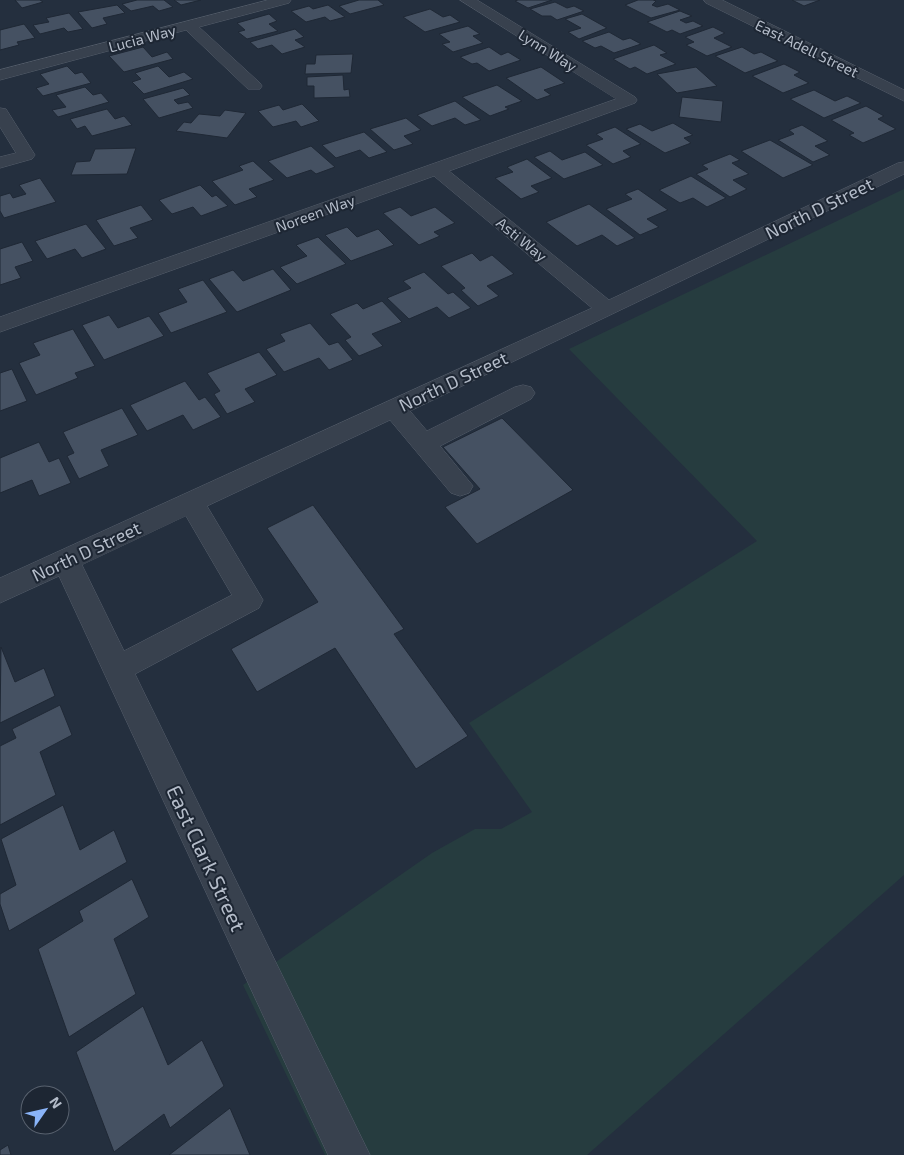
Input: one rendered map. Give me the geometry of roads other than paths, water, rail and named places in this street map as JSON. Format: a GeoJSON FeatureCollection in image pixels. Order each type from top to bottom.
{"type":"FeatureCollection","features":[{"type":"Feature","properties":{"kind":"street","name":"Lucia Way"},"geometry":{"type":"LineString","coordinates":[[0,76],[284,0]]}},
{"type":"Feature","properties":{"kind":"street","name":"Lynn Way"},"geometry":{"type":"LineString","coordinates":[[467,0],[629,100]]}},
{"type":"Feature","properties":{"kind":"street","name":"East Adell Street"},"geometry":{"type":"LineString","coordinates":[[710,0],[904,96]]}},
{"type":"Feature","properties":{"kind":"street"},"geometry":{"type":"LineString","coordinates":[[190,26],[254,86]]}},
{"type":"Feature","properties":{"kind":"street","name":"Noreen Way"},"geometry":{"type":"LineString","coordinates":[[0,325],[629,100]]}},
{"type":"Feature","properties":{"kind":"street"},"geometry":{"type":"LineString","coordinates":[[0,114],[26,155],[0,163]]}},
{"type":"Feature","properties":{"kind":"street","name":"North D Street"},"geometry":{"type":"LineString","coordinates":[[0,591],[445,385],[904,167]]}},
{"type":"Feature","properties":{"kind":"street","name":"Asti Way"},"geometry":{"type":"LineString","coordinates":[[436,169],[607,309]]}},
{"type":"Feature","properties":{"kind":"street"},"geometry":{"type":"LineString","coordinates":[[445,385],[474,418]]}},
{"type":"Feature","properties":{"kind":"street"},"geometry":{"type":"LineString","coordinates":[[424,443],[523,393]]}},
{"type":"Feature","properties":{"kind":"street"},"geometry":{"type":"LineString","coordinates":[[394,408],[460,486]]}},
{"type":"Feature","properties":{"kind":"street"},"geometry":{"type":"LineString","coordinates":[[117,670],[249,600],[191,503]]}},
{"type":"Feature","properties":{"kind":"street","name":"East Clark Street"},"geometry":{"type":"LineString","coordinates":[[66,560],[349,1155]]}}]}
